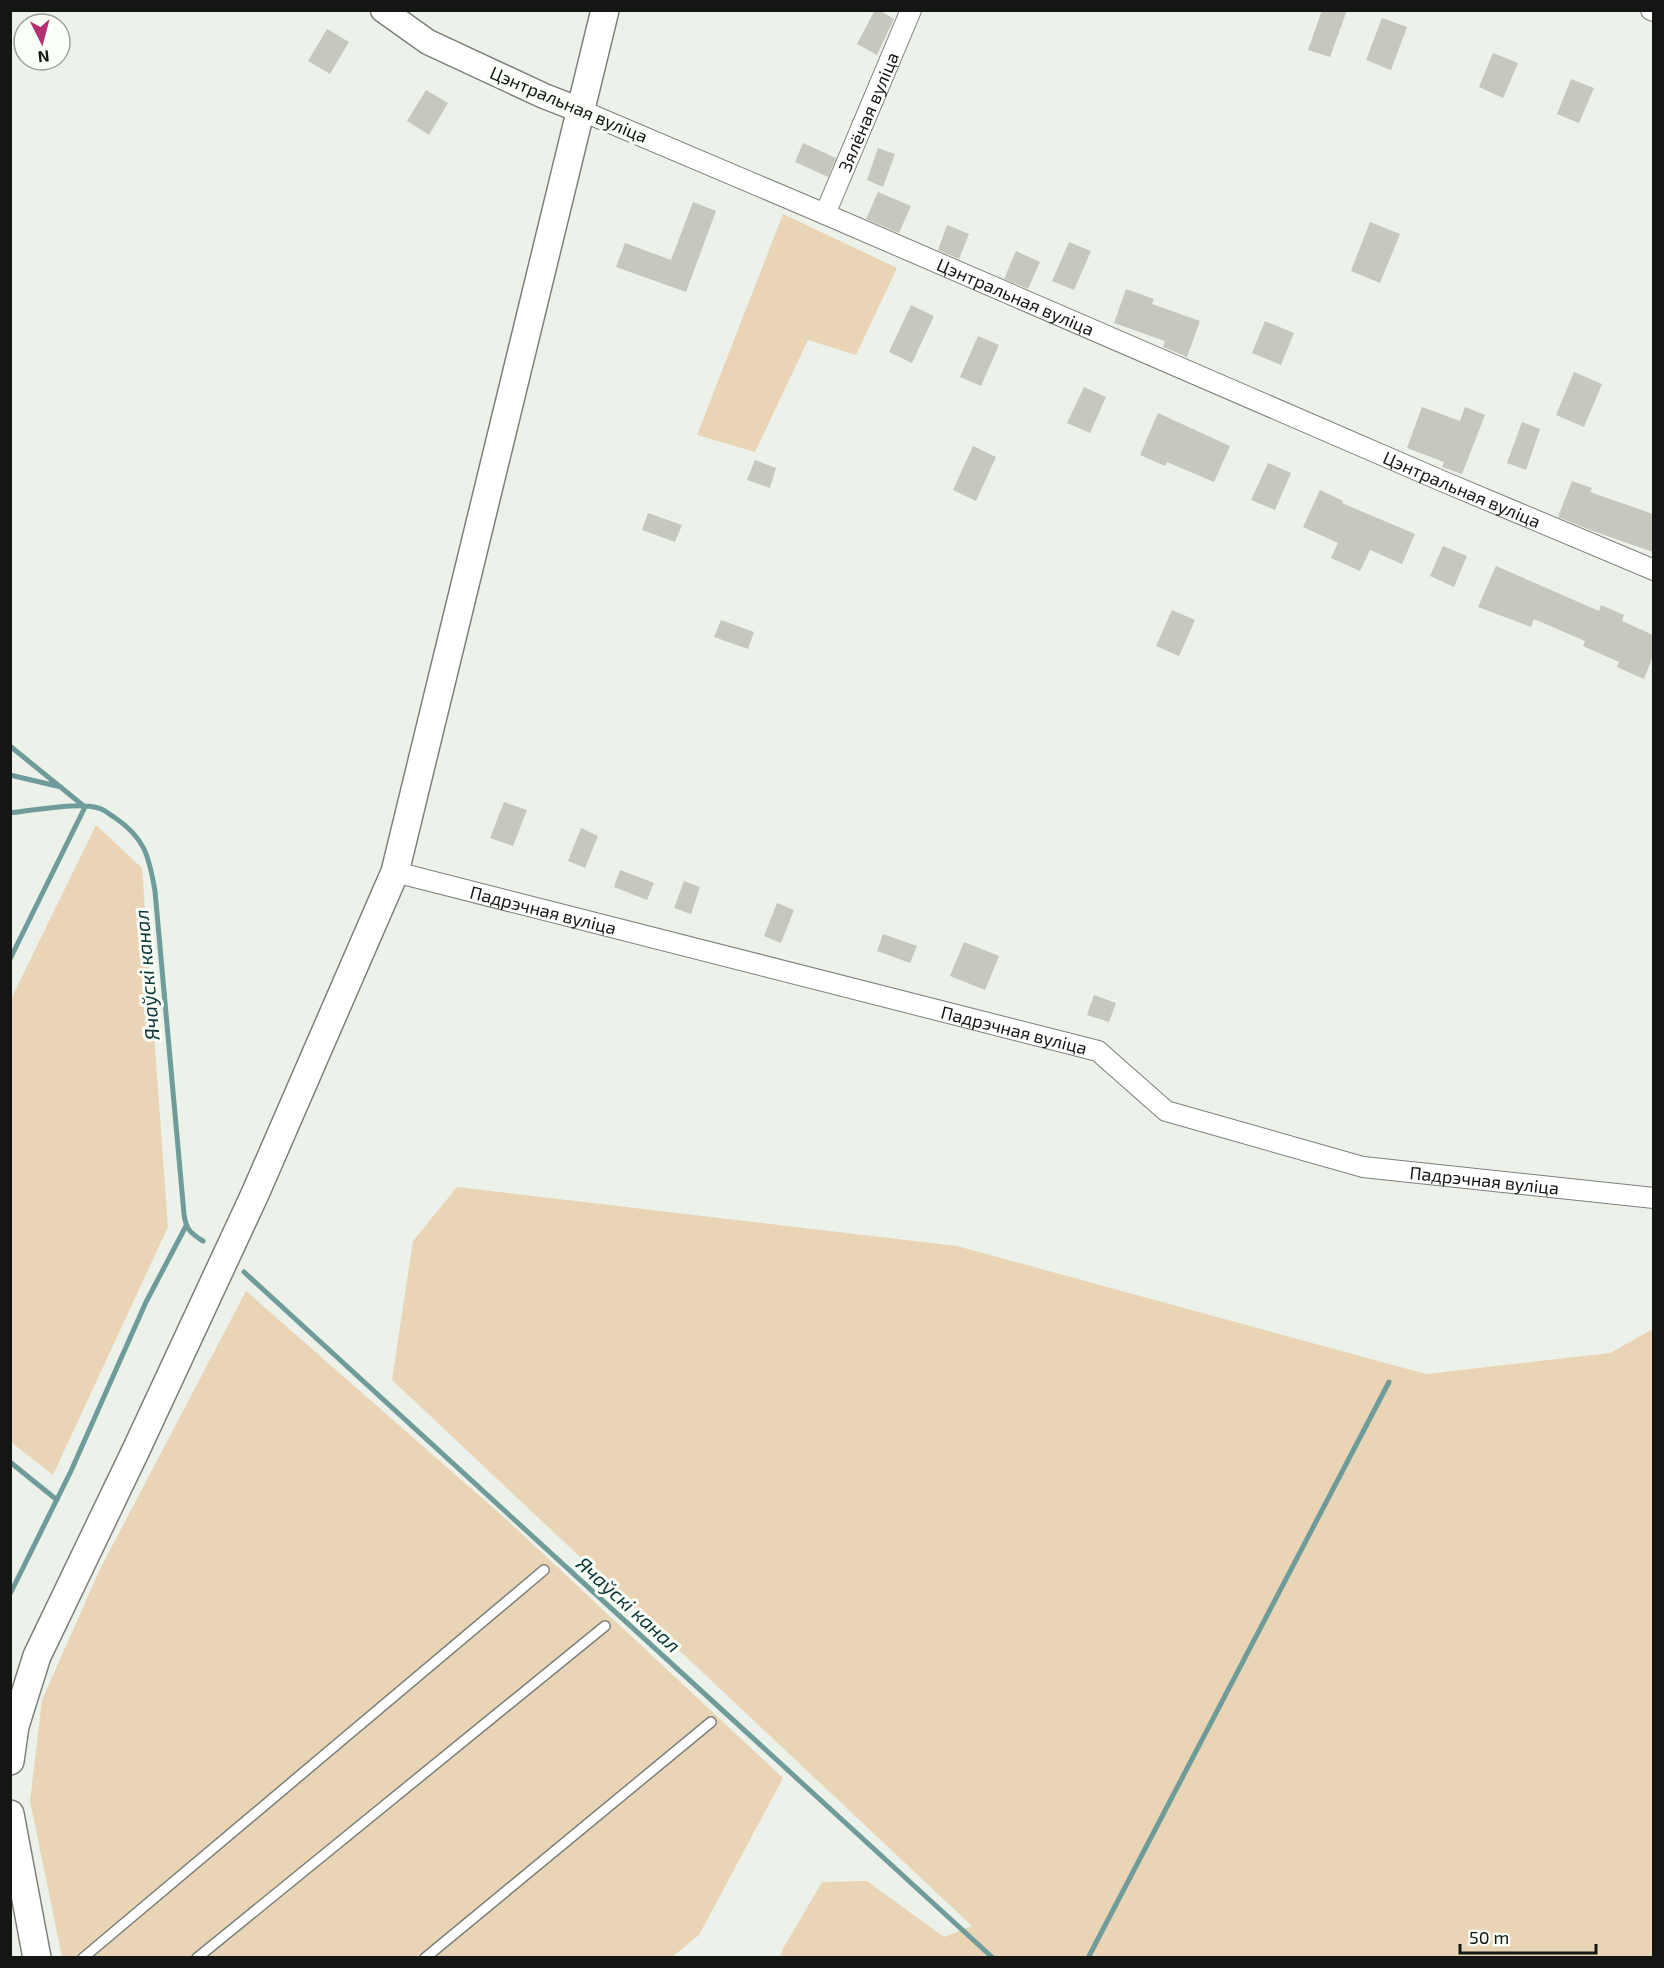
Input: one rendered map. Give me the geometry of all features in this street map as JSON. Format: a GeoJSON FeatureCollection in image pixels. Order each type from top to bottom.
{"type":"FeatureCollection","features":[{"type":"Feature","properties":{"kind":"main road"},"geometry":{"type":"LineString","coordinates":[[10,1761],[15,1726],[37,1656],[255,1194],[395,872],[428,746],[605,10]]}},
{"type":"Feature","properties":{"kind":"main road"},"geometry":{"type":"LineString","coordinates":[[10,1814],[17,1891],[37,1958]]}},
{"type":"Feature","properties":{"kind":"street","name":"Цэнтральная вуліца"},"geometry":{"type":"LineString","coordinates":[[384,10],[428,42],[544,96],[825,214],[1442,482],[1653,570]]}},
{"type":"Feature","properties":{"kind":"street","name":"Зялёная вуліца"},"geometry":{"type":"LineString","coordinates":[[825,214],[911,10]]}},
{"type":"Feature","properties":{"kind":"street","name":"Падрэчная вуліца"},"geometry":{"type":"LineString","coordinates":[[395,872],[1098,1051],[1166,1112],[1363,1167],[1653,1198]]}},
{"type":"Feature","properties":{"kind":"lane"},"geometry":{"type":"LineString","coordinates":[[83,1958],[544,1570]]}},
{"type":"Feature","properties":{"kind":"lane"},"geometry":{"type":"LineString","coordinates":[[198,1958],[604,1626]]}},
{"type":"Feature","properties":{"kind":"lane"},"geometry":{"type":"LineString","coordinates":[[425,1958],[711,1722]]}},
{"type":"Feature","properties":{"kind":"shaded area"},"geometry":{"type":"Polygon","coordinates":[[[783,214],[897,268],[856,355],[808,340],[755,452],[697,435],[783,214]]]}},
{"type":"Feature","properties":{"kind":"shaded area"},"geometry":{"type":"Polygon","coordinates":[[[96,825],[142,868],[168,1227],[53,1475],[11,1442],[11,999],[96,825]]]}},
{"type":"Feature","properties":{"kind":"shaded area"},"geometry":{"type":"Polygon","coordinates":[[[457,1187],[957,1246],[1426,1374],[1610,1353],[1653,1329],[1653,1957],[780,1957],[822,1882],[867,1881],[944,1937],[972,1926],[392,1380],[413,1241],[457,1187]]]}},
{"type":"Feature","properties":{"kind":"shaded area"},"geometry":{"type":"Polygon","coordinates":[[[246,1291],[507,1520],[783,1778],[699,1935],[671,1958],[62,1957],[30,1801],[42,1700],[100,1569],[246,1291]]]}},
{"type":"Feature","properties":{"kind":"building"},"geometry":{"type":"Polygon","coordinates":[[[875,10],[894,19],[877,55],[857,44],[875,10]]]}},
{"type":"Feature","properties":{"kind":"building"},"geometry":{"type":"Polygon","coordinates":[[[1322,10],[1347,10],[1330,57],[1308,50],[1322,10]]]}},
{"type":"Feature","properties":{"kind":"building"},"geometry":{"type":"Polygon","coordinates":[[[1382,18],[1407,27],[1391,70],[1366,60],[1382,18]]]}},
{"type":"Feature","properties":{"kind":"building"},"geometry":{"type":"Polygon","coordinates":[[[327,29],[349,42],[330,74],[308,61],[327,29]]]}},
{"type":"Feature","properties":{"kind":"building"},"geometry":{"type":"Polygon","coordinates":[[[1493,53],[1518,63],[1503,98],[1479,87],[1493,53]]]}},
{"type":"Feature","properties":{"kind":"building"},"geometry":{"type":"Polygon","coordinates":[[[1571,79],[1594,88],[1579,123],[1557,114],[1571,79]]]}},
{"type":"Feature","properties":{"kind":"building"},"geometry":{"type":"Polygon","coordinates":[[[426,90],[448,103],[429,135],[407,121],[426,90]]]}},
{"type":"Feature","properties":{"kind":"building"},"geometry":{"type":"Polygon","coordinates":[[[803,143],[836,158],[828,177],[795,162],[803,143]]]}},
{"type":"Feature","properties":{"kind":"building"},"geometry":{"type":"Polygon","coordinates":[[[878,148],[895,154],[883,187],[867,180],[878,148]]]}},
{"type":"Feature","properties":{"kind":"building"},"geometry":{"type":"Polygon","coordinates":[[[878,192],[911,206],[899,233],[866,219],[878,192]]]}},
{"type":"Feature","properties":{"kind":"building"},"geometry":{"type":"Polygon","coordinates":[[[693,202],[716,211],[686,292],[616,267],[625,243],[671,260],[693,202]]]}},
{"type":"Feature","properties":{"kind":"building"},"geometry":{"type":"Polygon","coordinates":[[[1370,222],[1400,234],[1380,283],[1351,271],[1370,222]]]}},
{"type":"Feature","properties":{"kind":"building"},"geometry":{"type":"Polygon","coordinates":[[[947,225],[969,234],[959,259],[938,250],[947,225]]]}},
{"type":"Feature","properties":{"kind":"building"},"geometry":{"type":"Polygon","coordinates":[[[1069,242],[1091,251],[1074,290],[1052,281],[1069,242]]]}},
{"type":"Feature","properties":{"kind":"building"},"geometry":{"type":"Polygon","coordinates":[[[1016,251],[1040,262],[1028,289],[1004,279],[1016,251]]]}},
{"type":"Feature","properties":{"kind":"building"},"geometry":{"type":"Polygon","coordinates":[[[1126,289],[1154,299],[1152,304],[1200,321],[1187,357],[1163,347],[1165,341],[1114,323],[1126,289]]]}},
{"type":"Feature","properties":{"kind":"building"},"geometry":{"type":"Polygon","coordinates":[[[911,305],[934,316],[912,363],[889,352],[911,305]]]}},
{"type":"Feature","properties":{"kind":"building"},"geometry":{"type":"Polygon","coordinates":[[[1265,321],[1294,333],[1281,365],[1252,353],[1265,321]]]}},
{"type":"Feature","properties":{"kind":"building"},"geometry":{"type":"Polygon","coordinates":[[[978,336],[999,345],[981,386],[960,377],[978,336]]]}},
{"type":"Feature","properties":{"kind":"building"},"geometry":{"type":"Polygon","coordinates":[[[1574,372],[1602,384],[1584,427],[1556,415],[1574,372]]]}},
{"type":"Feature","properties":{"kind":"building"},"geometry":{"type":"Polygon","coordinates":[[[1084,387],[1106,397],[1090,433],[1067,423],[1084,387]]]}},
{"type":"Feature","properties":{"kind":"building"},"geometry":{"type":"Polygon","coordinates":[[[1422,407],[1460,421],[1465,407],[1485,415],[1462,474],[1442,467],[1444,462],[1407,448],[1422,407]]]}},
{"type":"Feature","properties":{"kind":"building"},"geometry":{"type":"Polygon","coordinates":[[[1158,413],[1230,446],[1214,482],[1167,462],[1165,466],[1140,455],[1158,413]]]}},
{"type":"Feature","properties":{"kind":"building"},"geometry":{"type":"Polygon","coordinates":[[[1522,422],[1540,429],[1526,470],[1507,463],[1522,422]]]}},
{"type":"Feature","properties":{"kind":"building"},"geometry":{"type":"Polygon","coordinates":[[[973,446],[996,457],[976,501],[953,490],[973,446]]]}},
{"type":"Feature","properties":{"kind":"building"},"geometry":{"type":"Polygon","coordinates":[[[755,460],[776,468],[770,488],[747,480],[755,460]]]}},
{"type":"Feature","properties":{"kind":"building"},"geometry":{"type":"Polygon","coordinates":[[[1268,463],[1291,473],[1275,510],[1251,500],[1268,463]]]}},
{"type":"Feature","properties":{"kind":"building"},"geometry":{"type":"Polygon","coordinates":[[[1572,481],[1592,488],[1590,492],[1653,514],[1653,552],[1558,517],[1572,481]]]}},
{"type":"Feature","properties":{"kind":"building"},"geometry":{"type":"Polygon","coordinates":[[[1320,490],[1343,501],[1342,503],[1415,534],[1402,564],[1370,550],[1360,571],[1331,558],[1338,543],[1303,527],[1320,490]]]}},
{"type":"Feature","properties":{"kind":"building"},"geometry":{"type":"Polygon","coordinates":[[[648,513],[682,525],[675,542],[642,530],[648,513]]]}},
{"type":"Feature","properties":{"kind":"building"},"geometry":{"type":"Polygon","coordinates":[[[1443,546],[1467,556],[1454,587],[1430,576],[1443,546]]]}},
{"type":"Feature","properties":{"kind":"building"},"geometry":{"type":"Polygon","coordinates":[[[1496,566],[1599,611],[1601,605],[1624,615],[1622,621],[1653,635],[1653,656],[1644,679],[1617,667],[1619,662],[1583,646],[1585,641],[1534,619],[1531,627],[1478,607],[1496,566]]]}},
{"type":"Feature","properties":{"kind":"building"},"geometry":{"type":"Polygon","coordinates":[[[1172,610],[1195,620],[1179,656],[1156,646],[1172,610]]]}},
{"type":"Feature","properties":{"kind":"building"},"geometry":{"type":"Polygon","coordinates":[[[721,620],[754,632],[748,649],[714,637],[721,620]]]}},
{"type":"Feature","properties":{"kind":"building"},"geometry":{"type":"Polygon","coordinates":[[[504,802],[527,810],[513,846],[490,838],[504,802]]]}},
{"type":"Feature","properties":{"kind":"building"},"geometry":{"type":"Polygon","coordinates":[[[581,828],[598,836],[585,868],[568,861],[581,828]]]}},
{"type":"Feature","properties":{"kind":"building"},"geometry":{"type":"Polygon","coordinates":[[[620,870],[654,883],[647,900],[614,887],[620,870]]]}},
{"type":"Feature","properties":{"kind":"building"},"geometry":{"type":"Polygon","coordinates":[[[684,881],[700,887],[691,914],[674,908],[684,881]]]}},
{"type":"Feature","properties":{"kind":"building"},"geometry":{"type":"Polygon","coordinates":[[[777,903],[794,910],[781,943],[764,936],[777,903]]]}},
{"type":"Feature","properties":{"kind":"building"},"geometry":{"type":"Polygon","coordinates":[[[883,934],[917,946],[910,963],[877,951],[883,934]]]}},
{"type":"Feature","properties":{"kind":"building"},"geometry":{"type":"Polygon","coordinates":[[[964,942],[999,956],[985,990],[950,976],[964,942]]]}},
{"type":"Feature","properties":{"kind":"building"},"geometry":{"type":"Polygon","coordinates":[[[1094,995],[1116,1003],[1109,1022],[1087,1015],[1094,995]]]}},
{"type":"Feature","properties":{"kind":"waterway"},"geometry":{"type":"LineString","coordinates":[[10,746],[85,807],[10,959]]}},
{"type":"Feature","properties":{"kind":"waterway"},"geometry":{"type":"LineString","coordinates":[[10,775],[61,787]]}},
{"type":"Feature","properties":{"kind":"waterway","name":"Ячаўскі канал"},"geometry":{"type":"LineString","coordinates":[[10,813],[67,806],[89,806],[106,812],[133,832],[144,849],[155,891],[184,1214],[189,1230],[203,1241]]}},
{"type":"Feature","properties":{"kind":"waterway"},"geometry":{"type":"LineString","coordinates":[[10,1594],[71,1471],[146,1302],[186,1226]]}},
{"type":"Feature","properties":{"kind":"waterway","name":"Ячаўскі канал"},"geometry":{"type":"LineString","coordinates":[[244,1272],[993,1958]]}},
{"type":"Feature","properties":{"kind":"waterway"},"geometry":{"type":"LineString","coordinates":[[1088,1958],[1389,1382]]}},
{"type":"Feature","properties":{"kind":"waterway"},"geometry":{"type":"LineString","coordinates":[[10,1462],[57,1500]]}}]}
